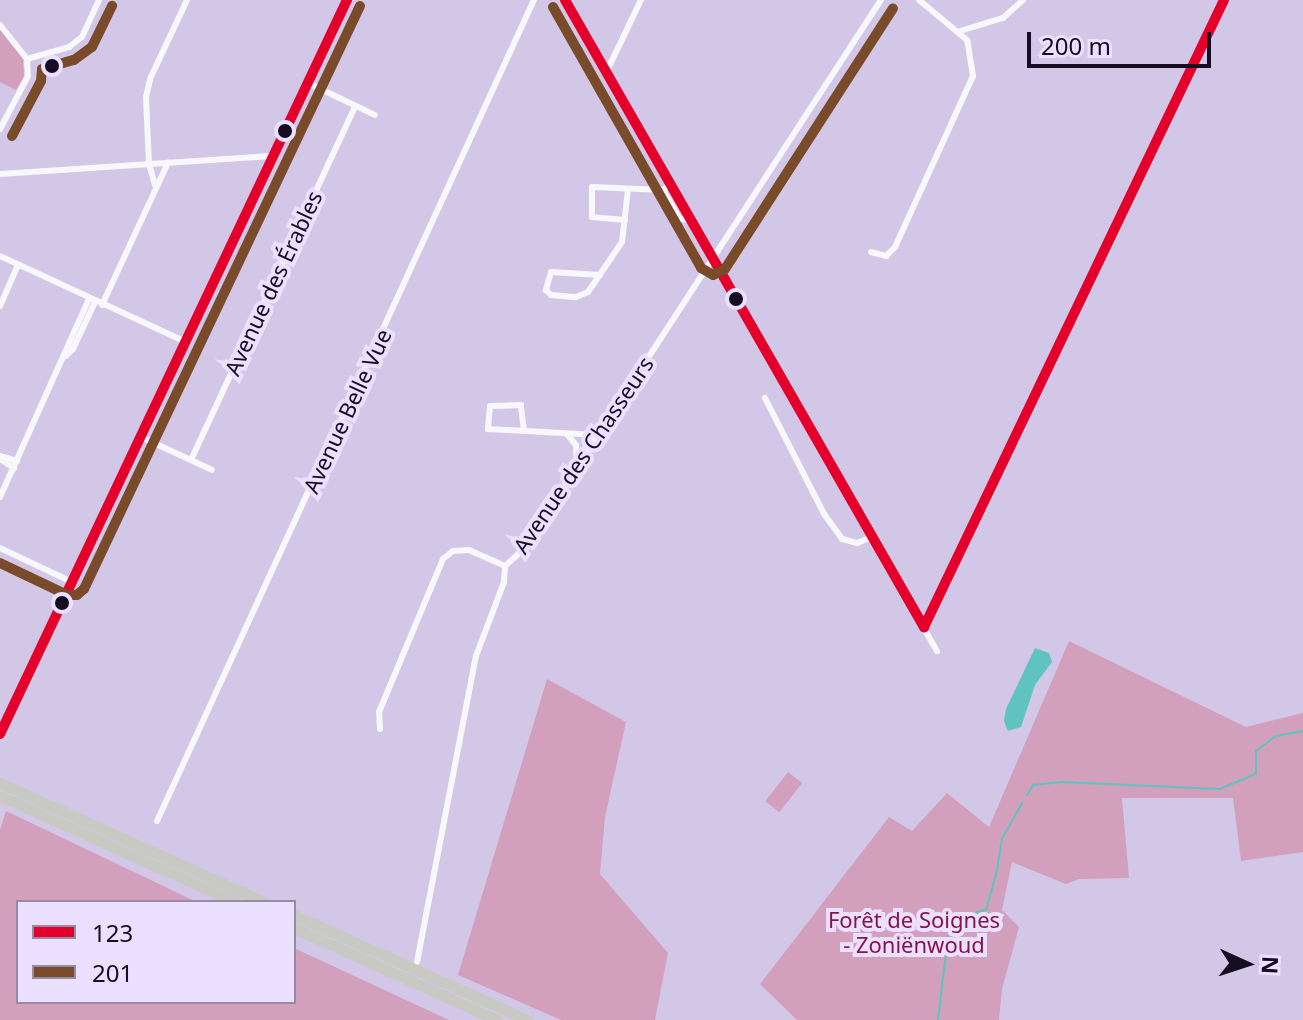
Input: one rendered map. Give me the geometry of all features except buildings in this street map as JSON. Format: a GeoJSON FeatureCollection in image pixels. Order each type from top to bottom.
{"type":"FeatureCollection","features":[{"type":"Feature","properties":{"kind":"highway"},"geometry":{"type":"LineString","coordinates":[[0,783],[260,900]]}},
{"type":"Feature","properties":{"kind":"highway"},"geometry":{"type":"LineString","coordinates":[[0,796],[232,900]]}},
{"type":"Feature","properties":{"kind":"highway"},"geometry":{"type":"LineString","coordinates":[[296,916],[528,1020]]}},
{"type":"Feature","properties":{"kind":"highway"},"geometry":{"type":"LineString","coordinates":[[296,929],[498,1020]]}},
{"type":"Feature","properties":{"kind":"street"},"geometry":{"type":"LineString","coordinates":[[27,59],[69,47],[82,37],[99,0]]}},
{"type":"Feature","properties":{"kind":"street"},"geometry":{"type":"LineString","coordinates":[[155,185],[149,164],[146,97],[150,79],[187,0]]}},
{"type":"Feature","properties":{"kind":"street"},"geometry":{"type":"LineString","coordinates":[[1,733],[347,0]]}},
{"type":"Feature","properties":{"kind":"street","name":"Avenue Belle Vue"},"geometry":{"type":"LineString","coordinates":[[157,821],[534,0]]}},
{"type":"Feature","properties":{"kind":"street"},"geometry":{"type":"LineString","coordinates":[[565,0],[937,651]]}},
{"type":"Feature","properties":{"kind":"street"},"geometry":{"type":"LineString","coordinates":[[606,73],[641,0]]}},
{"type":"Feature","properties":{"kind":"street","name":"Avenue des Chasseurs"},"geometry":{"type":"LineString","coordinates":[[417,962],[476,656],[504,582],[505,566],[523,550],[881,0]]}},
{"type":"Feature","properties":{"kind":"street"},"geometry":{"type":"LineString","coordinates":[[871,252],[886,256],[895,247],[970,87],[973,64],[960,31],[919,0]]}},
{"type":"Feature","properties":{"kind":"street"},"geometry":{"type":"LineString","coordinates":[[960,31],[1003,18],[1023,0]]}},
{"type":"Feature","properties":{"kind":"street"},"geometry":{"type":"LineString","coordinates":[[924,627],[1224,0]]}},
{"type":"Feature","properties":{"kind":"street"},"geometry":{"type":"LineString","coordinates":[[0,25],[27,59],[28,76],[0,129]]}},
{"type":"Feature","properties":{"kind":"street"},"geometry":{"type":"LineString","coordinates":[[308,83],[375,115]]}},
{"type":"Feature","properties":{"kind":"street","name":"Avenue des Érables"},"geometry":{"type":"LineString","coordinates":[[191,460],[355,106]]}},
{"type":"Feature","properties":{"kind":"street"},"geometry":{"type":"LineString","coordinates":[[0,174],[274,156]]}},
{"type":"Feature","properties":{"kind":"street"},"geometry":{"type":"LineString","coordinates":[[0,497],[66,356],[73,349],[168,163]]}},
{"type":"Feature","properties":{"kind":"street"},"geometry":{"type":"LineString","coordinates":[[625,220],[592,217],[590,190],[596,185],[663,190],[670,185]]}},
{"type":"Feature","properties":{"kind":"street"},"geometry":{"type":"LineString","coordinates":[[600,275],[551,272],[546,290],[551,295],[584,296],[600,275],[622,242],[628,189]]}},
{"type":"Feature","properties":{"kind":"street"},"geometry":{"type":"LineString","coordinates":[[663,190],[680,219],[691,220]]}},
{"type":"Feature","properties":{"kind":"street"},"geometry":{"type":"LineString","coordinates":[[0,256],[186,342]]}},
{"type":"Feature","properties":{"kind":"street"},"geometry":{"type":"LineString","coordinates":[[0,306],[18,265]]}},
{"type":"Feature","properties":{"kind":"street"},"geometry":{"type":"LineString","coordinates":[[765,398],[824,514],[842,539],[857,543],[874,536]]}},
{"type":"Feature","properties":{"kind":"street"},"geometry":{"type":"LineString","coordinates":[[524,431],[521,405],[490,406],[488,429],[567,434],[598,435]]}},
{"type":"Feature","properties":{"kind":"street"},"geometry":{"type":"LineString","coordinates":[[567,434],[576,445],[577,467]]}},
{"type":"Feature","properties":{"kind":"street"},"geometry":{"type":"LineString","coordinates":[[141,437],[212,470]]}},
{"type":"Feature","properties":{"kind":"street"},"geometry":{"type":"LineString","coordinates":[[0,458],[16,464]]}},
{"type":"Feature","properties":{"kind":"street"},"geometry":{"type":"LineString","coordinates":[[0,548],[72,582]]}},
{"type":"Feature","properties":{"kind":"street"},"geometry":{"type":"LineString","coordinates":[[380,729],[379,712],[443,559],[453,551],[469,550],[505,566]]}},
{"type":"Feature","properties":{"kind":"green space"},"geometry":{"type":"Polygon","coordinates":[[[0,29],[23,58],[24,76],[16,90],[0,82],[0,29]]]}},
{"type":"Feature","properties":{"kind":"green space","name":"Forêt de Soignes - Zoniënwoud"},"geometry":{"type":"Polygon","coordinates":[[[1069,641],[1246,727],[1303,713],[1303,852],[1241,861],[1233,798],[1122,798],[1129,878],[1079,879],[1066,884],[1012,862],[1002,910],[1019,927],[1002,989],[999,1020],[797,1020],[760,984],[889,817],[912,831],[947,793],[989,827],[1069,641]]]}},
{"type":"Feature","properties":{"kind":"green space"},"geometry":{"type":"Polygon","coordinates":[[[547,679],[626,722],[605,817],[600,874],[668,953],[655,1020],[561,1020],[458,975],[547,679]]]}},
{"type":"Feature","properties":{"kind":"green space"},"geometry":{"type":"Polygon","coordinates":[[[788,772],[802,783],[779,812],[765,801],[788,772]]]}},
{"type":"Feature","properties":{"kind":"green space"},"geometry":{"type":"Polygon","coordinates":[[[6,811],[193,900],[16,900],[16,1004],[296,1004],[296,949],[449,1020],[0,1020],[0,830],[6,811]]]}},
{"type":"Feature","properties":{"kind":"shaded area"},"geometry":{"type":"Polygon","coordinates":[[[1035,648],[1049,653],[1052,662],[1035,685],[1021,727],[1008,731],[1004,721],[1006,709],[1035,648]]]}},
{"type":"Feature","properties":{"kind":"waterway"},"geometry":{"type":"LineString","coordinates":[[1027,795],[1033,785],[1062,782],[1220,789],[1256,774],[1256,751],[1276,736],[1303,731]]}},
{"type":"Feature","properties":{"kind":"waterway"},"geometry":{"type":"LineString","coordinates":[[938,1020],[948,936],[967,915],[986,910],[1002,839],[1022,803]]}},
{"type":"Feature","properties":{"kind":"transit line","name":"123"},"geometry":{"type":"LineString","coordinates":[[0,734],[347,0]]}},
{"type":"Feature","properties":{"kind":"transit line","name":"123"},"geometry":{"type":"LineString","coordinates":[[565,0],[924,627]]}},
{"type":"Feature","properties":{"kind":"transit line","name":"123"},"geometry":{"type":"LineString","coordinates":[[924,627],[1224,0]]}},
{"type":"Feature","properties":{"kind":"transit line","name":"201"},"geometry":{"type":"LineString","coordinates":[[12,136],[41,81],[42,69],[74,60],[92,47],[112,6]]}},
{"type":"Feature","properties":{"kind":"transit line","name":"201"},"geometry":{"type":"LineString","coordinates":[[0,563],[67,595],[77,595],[84,589],[360,6]]}},
{"type":"Feature","properties":{"kind":"transit line","name":"201"},"geometry":{"type":"LineString","coordinates":[[553,7],[701,268],[713,275],[725,269],[893,8]]}}]}
